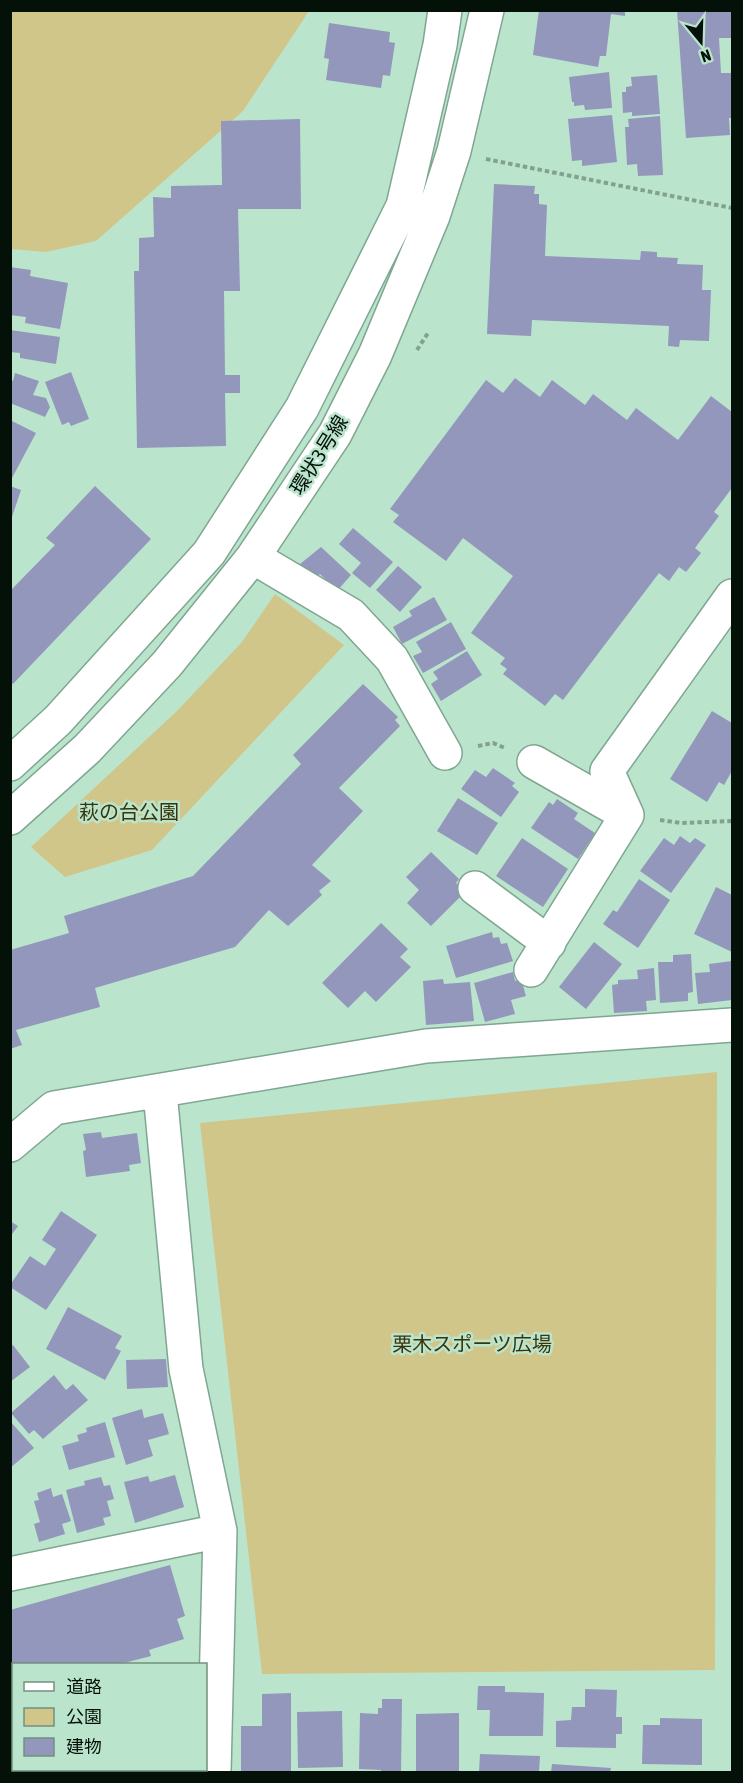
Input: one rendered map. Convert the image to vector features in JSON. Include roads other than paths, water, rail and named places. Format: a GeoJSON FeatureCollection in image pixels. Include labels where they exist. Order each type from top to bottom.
{"type":"FeatureCollection","features":[{"type":"Feature","properties":{"kind":"street","name":"環状3号線"},"geometry":{"type":"LineString","coordinates":[[10,764],[58,720],[210,554],[302,408],[402,206],[440,45],[445,10]]}},
{"type":"Feature","properties":{"kind":"street","name":"環状3号線"},"geometry":{"type":"LineString","coordinates":[[10,818],[87,749],[167,664],[253,557],[335,434],[375,356],[433,216],[454,151],[487,10]]}},
{"type":"Feature","properties":{"kind":"street"},"geometry":{"type":"LineString","coordinates":[[253,557],[351,615],[392,659],[445,753]]}},
{"type":"Feature","properties":{"kind":"street"},"geometry":{"type":"LineString","coordinates":[[627,815],[607,771],[732,596]]}},
{"type":"Feature","properties":{"kind":"street"},"geometry":{"type":"LineString","coordinates":[[534,762],[627,815]]}},
{"type":"Feature","properties":{"kind":"street"},"geometry":{"type":"LineString","coordinates":[[475,888],[540,957],[627,815]]}},
{"type":"Feature","properties":{"kind":"street"},"geometry":{"type":"LineString","coordinates":[[10,1145],[54,1108],[426,1046],[732,1025]]}},
{"type":"Feature","properties":{"kind":"street"},"geometry":{"type":"LineString","coordinates":[[160,1092],[186,1369],[220,1531],[214,1773]]}},
{"type":"Feature","properties":{"kind":"street"},"geometry":{"type":"LineString","coordinates":[[10,1575],[220,1531]]}},
{"type":"Feature","properties":{"kind":"park label","name":"萩の台公園"},"geometry":{"type":"Point","coordinates":[129,812]}},
{"type":"Feature","properties":{"kind":"park label","name":"栗木スポーツ広場"},"geometry":{"type":"Point","coordinates":[472,1344]}}]}
